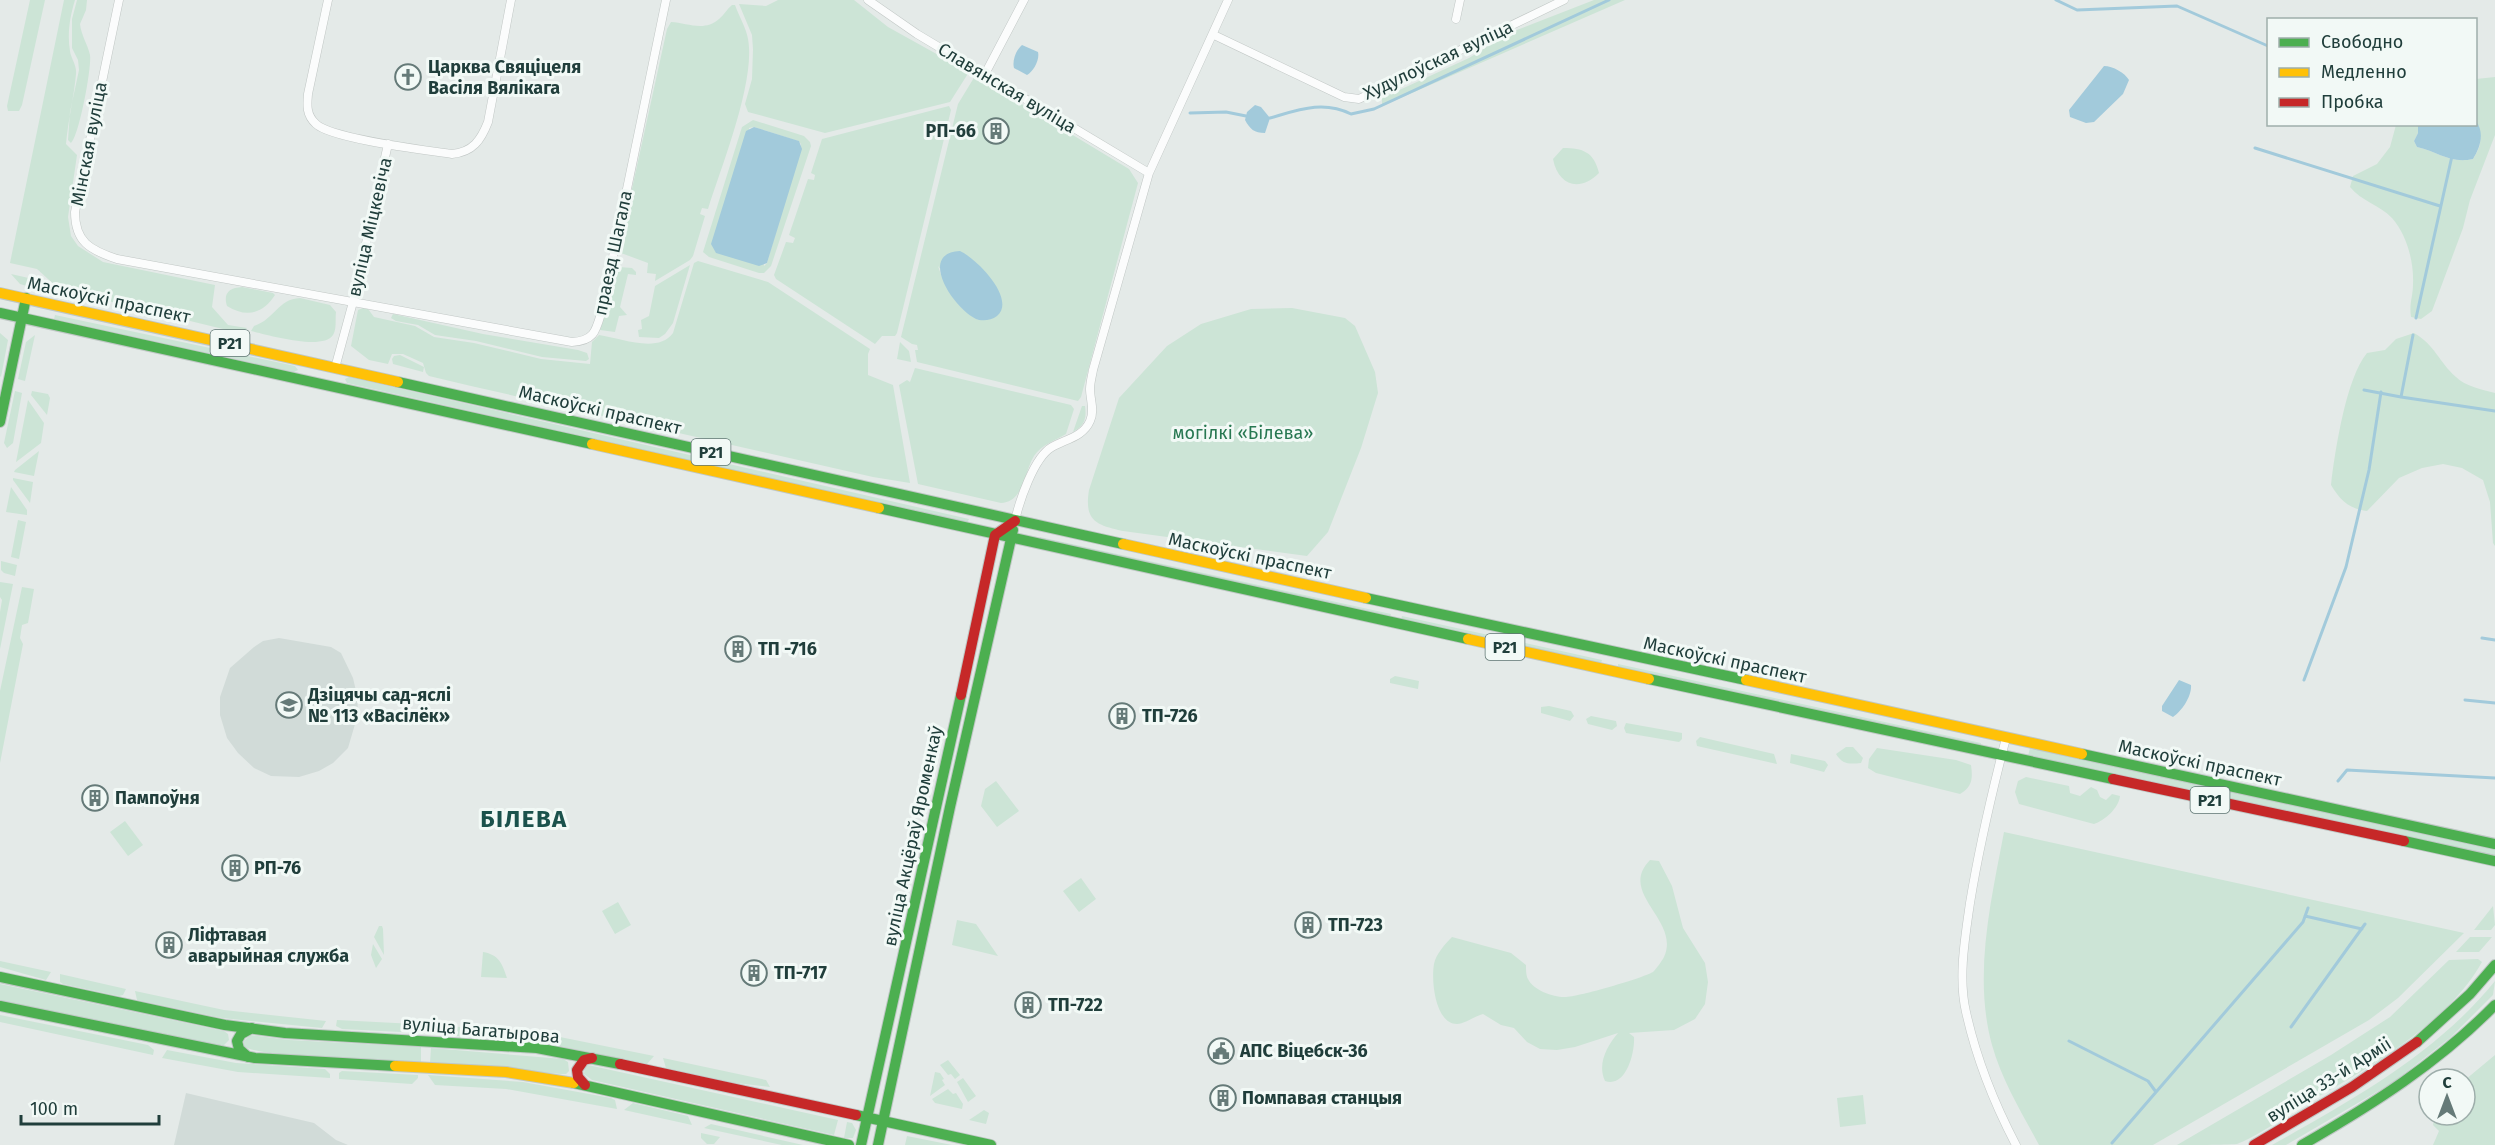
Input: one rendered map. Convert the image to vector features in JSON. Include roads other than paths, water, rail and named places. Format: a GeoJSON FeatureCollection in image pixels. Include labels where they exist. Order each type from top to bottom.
{"type":"FeatureCollection","features":[{"type":"Feature","properties":{"kind":"main road","name":"Маскоўскі праспект"},"geometry":{"type":"LineString","coordinates":[[0,293],[1015,521],[2495,844]]}},
{"type":"Feature","properties":{"kind":"main road"},"geometry":{"type":"LineString","coordinates":[[0,422],[26,298]]}},
{"type":"Feature","properties":{"kind":"main road","name":"Маскоўскі праспект"},"geometry":{"type":"LineString","coordinates":[[0,313],[1390,622],[2495,861]]}},
{"type":"Feature","properties":{"kind":"main road"},"geometry":{"type":"LineString","coordinates":[[332,386],[335,368]]}},
{"type":"Feature","properties":{"kind":"main road"},"geometry":{"type":"LineString","coordinates":[[995,535],[1015,521]]}},
{"type":"Feature","properties":{"kind":"main road","name":"вуліца Акцёраў Яроменкаў"},"geometry":{"type":"LineString","coordinates":[[878,1145],[950,807],[1015,521]]}},
{"type":"Feature","properties":{"kind":"main road","name":"вуліца Акцёраў Яроменкаў"},"geometry":{"type":"LineString","coordinates":[[861,1145],[938,804],[995,535]]}},
{"type":"Feature","properties":{"kind":"main road"},"geometry":{"type":"LineString","coordinates":[[1390,622],[1395,620],[1398,614],[1393,604]]}},
{"type":"Feature","properties":{"kind":"main road","name":"вуліца 33-й Арміі"},"geometry":{"type":"LineString","coordinates":[[2254,1145],[2364,1082],[2410,1048],[2446,1016],[2495,964]]}},
{"type":"Feature","properties":{"kind":"main road","name":"вуліца Багатырова"},"geometry":{"type":"LineString","coordinates":[[0,977],[225,1025],[285,1033],[537,1048],[990,1145]]}},
{"type":"Feature","properties":{"kind":"main road"},"geometry":{"type":"LineString","coordinates":[[2302,1145],[2385,1097],[2439,1059],[2479,1024],[2495,1005]]}},
{"type":"Feature","properties":{"kind":"main road"},"geometry":{"type":"LineString","coordinates":[[0,1006],[248,1057],[506,1072],[561,1080],[849,1145]]}},
{"type":"Feature","properties":{"kind":"main road"},"geometry":{"type":"LineString","coordinates":[[220,1052],[230,1047],[233,1041],[232,1033],[225,1025]]}},
{"type":"Feature","properties":{"kind":"main road"},"geometry":{"type":"LineString","coordinates":[[248,1057],[241,1053],[237,1041],[241,1034],[252,1028]]}},
{"type":"Feature","properties":{"kind":"main road"},"geometry":{"type":"LineString","coordinates":[[561,1080],[571,1076],[574,1070],[574,1061],[565,1053]]}},
{"type":"Feature","properties":{"kind":"main road"},"geometry":{"type":"LineString","coordinates":[[586,1085],[580,1081],[577,1070],[584,1060],[592,1059]]}},
{"type":"Feature","properties":{"kind":"street","name":"Мінская вуліца"},"geometry":{"type":"LineString","coordinates":[[119,0],[78,197],[75,222],[79,236],[94,251],[111,257],[353,302]]}},
{"type":"Feature","properties":{"kind":"street","name":"вуліца Міцкевіча"},"geometry":{"type":"LineString","coordinates":[[328,0],[307,109],[317,125],[331,132],[388,144],[353,302],[335,368]]}},
{"type":"Feature","properties":{"kind":"street"},"geometry":{"type":"LineString","coordinates":[[388,144],[452,154],[462,153],[474,147],[483,135],[488,122],[511,0]]}},
{"type":"Feature","properties":{"kind":"street","name":"праезд Шагала"},"geometry":{"type":"LineString","coordinates":[[353,302],[572,342],[585,341],[592,335],[602,310],[666,0]]}},
{"type":"Feature","properties":{"kind":"street","name":"Славянская вуліца"},"geometry":{"type":"LineString","coordinates":[[868,0],[917,34],[1149,173]]}},
{"type":"Feature","properties":{"kind":"street"},"geometry":{"type":"LineString","coordinates":[[984,74],[1024,0]]}},
{"type":"Feature","properties":{"kind":"street"},"geometry":{"type":"LineString","coordinates":[[1015,521],[1029,481],[1042,455],[1052,447],[1070,440],[1090,422],[1093,413],[1090,391],[1093,370],[1149,173],[1228,0]]}},
{"type":"Feature","properties":{"kind":"street"},"geometry":{"type":"LineString","coordinates":[[1456,19],[1460,0]]}},
{"type":"Feature","properties":{"kind":"street","name":"Худулоўская вуліца"},"geometry":{"type":"LineString","coordinates":[[1214,34],[1344,97],[1359,99],[1564,0]]}},
{"type":"Feature","properties":{"kind":"street"},"geometry":{"type":"LineString","coordinates":[[958,708],[972,712]]}},
{"type":"Feature","properties":{"kind":"street"},"geometry":{"type":"LineString","coordinates":[[2006,738],[1978,856],[1966,930],[1963,970],[1966,1011],[1985,1071],[2016,1145]]}},
{"type":"Feature","properties":{"kind":"street"},"geometry":{"type":"LineString","coordinates":[[938,804],[950,807]]}},
{"type":"Feature","properties":{"kind":"street"},"geometry":{"type":"LineString","coordinates":[[928,847],[941,850]]}},
{"type":"Feature","properties":{"kind":"street"},"geometry":{"type":"LineString","coordinates":[[914,912],[927,915]]}},
{"type":"Feature","properties":{"kind":"water"},"geometry":{"type":"Polygon","coordinates":[[[1022,45],[1038,52],[1036,65],[1027,75],[1014,68],[1016,53],[1022,45]]]}},
{"type":"Feature","properties":{"kind":"water"},"geometry":{"type":"Polygon","coordinates":[[[2104,66],[2118,70],[2129,80],[2123,94],[2094,122],[2086,123],[2070,117],[2069,110],[2104,66]]]}},
{"type":"Feature","properties":{"kind":"water"},"geometry":{"type":"Polygon","coordinates":[[[1255,105],[1261,107],[1270,118],[1265,133],[1253,130],[1245,120],[1247,112],[1255,105]]]}},
{"type":"Feature","properties":{"kind":"water"},"geometry":{"type":"Polygon","coordinates":[[[2477,123],[2480,140],[2473,159],[2458,160],[2417,147],[2414,141],[2418,133],[2418,126],[2477,126],[2477,123]]]}},
{"type":"Feature","properties":{"kind":"water"},"geometry":{"type":"Polygon","coordinates":[[[754,127],[799,141],[802,149],[767,263],[759,266],[716,253],[711,244],[746,131],[754,127]]]}},
{"type":"Feature","properties":{"kind":"water"},"geometry":{"type":"Polygon","coordinates":[[[960,251],[984,270],[998,290],[1002,300],[1002,309],[997,316],[979,320],[970,315],[960,307],[944,284],[940,272],[941,262],[947,254],[960,251]]]}},
{"type":"Feature","properties":{"kind":"water"},"geometry":{"type":"Polygon","coordinates":[[[2179,680],[2191,685],[2191,689],[2186,703],[2173,717],[2162,711],[2162,706],[2179,680]]]}},
{"type":"Feature","properties":{"kind":"waterway"},"geometry":{"type":"LineString","coordinates":[[1270,118],[1320,107],[1351,114],[1374,109],[1609,0]]}},
{"type":"Feature","properties":{"kind":"waterway"},"geometry":{"type":"LineString","coordinates":[[2056,0],[2077,10],[2177,6],[2267,46]]}},
{"type":"Feature","properties":{"kind":"waterway"},"geometry":{"type":"LineString","coordinates":[[1190,113],[1226,112],[1246,116]]}},
{"type":"Feature","properties":{"kind":"waterway"},"geometry":{"type":"LineString","coordinates":[[2255,148],[2440,206]]}},
{"type":"Feature","properties":{"kind":"waterway"},"geometry":{"type":"LineString","coordinates":[[2416,318],[2452,156]]}},
{"type":"Feature","properties":{"kind":"waterway"},"geometry":{"type":"LineString","coordinates":[[2413,335],[2401,397],[2495,411]]}},
{"type":"Feature","properties":{"kind":"waterway"},"geometry":{"type":"LineString","coordinates":[[2364,390],[2401,397]]}},
{"type":"Feature","properties":{"kind":"waterway"},"geometry":{"type":"LineString","coordinates":[[2304,680],[2346,567],[2369,470],[2381,392]]}},
{"type":"Feature","properties":{"kind":"waterway"},"geometry":{"type":"LineString","coordinates":[[2482,638],[2495,640]]}},
{"type":"Feature","properties":{"kind":"waterway"},"geometry":{"type":"LineString","coordinates":[[2465,700],[2495,703]]}},
{"type":"Feature","properties":{"kind":"waterway"},"geometry":{"type":"LineString","coordinates":[[2338,781],[2347,770],[2495,778]]}},
{"type":"Feature","properties":{"kind":"waterway"},"geometry":{"type":"LineString","coordinates":[[2112,1143],[2303,922],[2308,908]]}},
{"type":"Feature","properties":{"kind":"waterway"},"geometry":{"type":"LineString","coordinates":[[2305,916],[2362,929]]}},
{"type":"Feature","properties":{"kind":"waterway"},"geometry":{"type":"LineString","coordinates":[[2291,1027],[2365,924]]}},
{"type":"Feature","properties":{"kind":"waterway"},"geometry":{"type":"LineString","coordinates":[[2069,1041],[2148,1081],[2156,1092]]}},
{"type":"Feature","properties":{"kind":"place","name":"Царква Свяціцеля Васіля Вялікага"},"geometry":{"type":"Point","coordinates":[408,77]}},
{"type":"Feature","properties":{"kind":"place","name":"РП-66"},"geometry":{"type":"Point","coordinates":[996,131]}},
{"type":"Feature","properties":{"kind":"place","name":"ТП -716"},"geometry":{"type":"Point","coordinates":[738,649]}},
{"type":"Feature","properties":{"kind":"place","name":"Дзіцячы сад-яслі № 113 «Васілёк»"},"geometry":{"type":"Point","coordinates":[289,705]}},
{"type":"Feature","properties":{"kind":"place","name":"ТП-726"},"geometry":{"type":"Point","coordinates":[1122,716]}},
{"type":"Feature","properties":{"kind":"place","name":"Пампоўня"},"geometry":{"type":"Point","coordinates":[95,798]}},
{"type":"Feature","properties":{"kind":"place","name":"РП-76"},"geometry":{"type":"Point","coordinates":[235,868]}},
{"type":"Feature","properties":{"kind":"place","name":"ТП-723"},"geometry":{"type":"Point","coordinates":[1308,925]}},
{"type":"Feature","properties":{"kind":"place","name":"Ліфтавая аварыйная служба"},"geometry":{"type":"Point","coordinates":[169,945]}},
{"type":"Feature","properties":{"kind":"place","name":"ТП-717"},"geometry":{"type":"Point","coordinates":[754,973]}},
{"type":"Feature","properties":{"kind":"place","name":"ТП-722"},"geometry":{"type":"Point","coordinates":[1028,1005]}},
{"type":"Feature","properties":{"kind":"place","name":"АПС Віцебск-36"},"geometry":{"type":"Point","coordinates":[1221,1051]}},
{"type":"Feature","properties":{"kind":"place","name":"Помпавая станцыя"},"geometry":{"type":"Point","coordinates":[1223,1098]}},
{"type":"Feature","properties":{"kind":"district","name":"БІЛЕВА"},"geometry":{"type":"Point","coordinates":[524,819]}},
{"type":"Feature","properties":{"kind":"park label","name":"могілкі «Білева»"},"geometry":{"type":"Point","coordinates":[1243,433]}}]}
